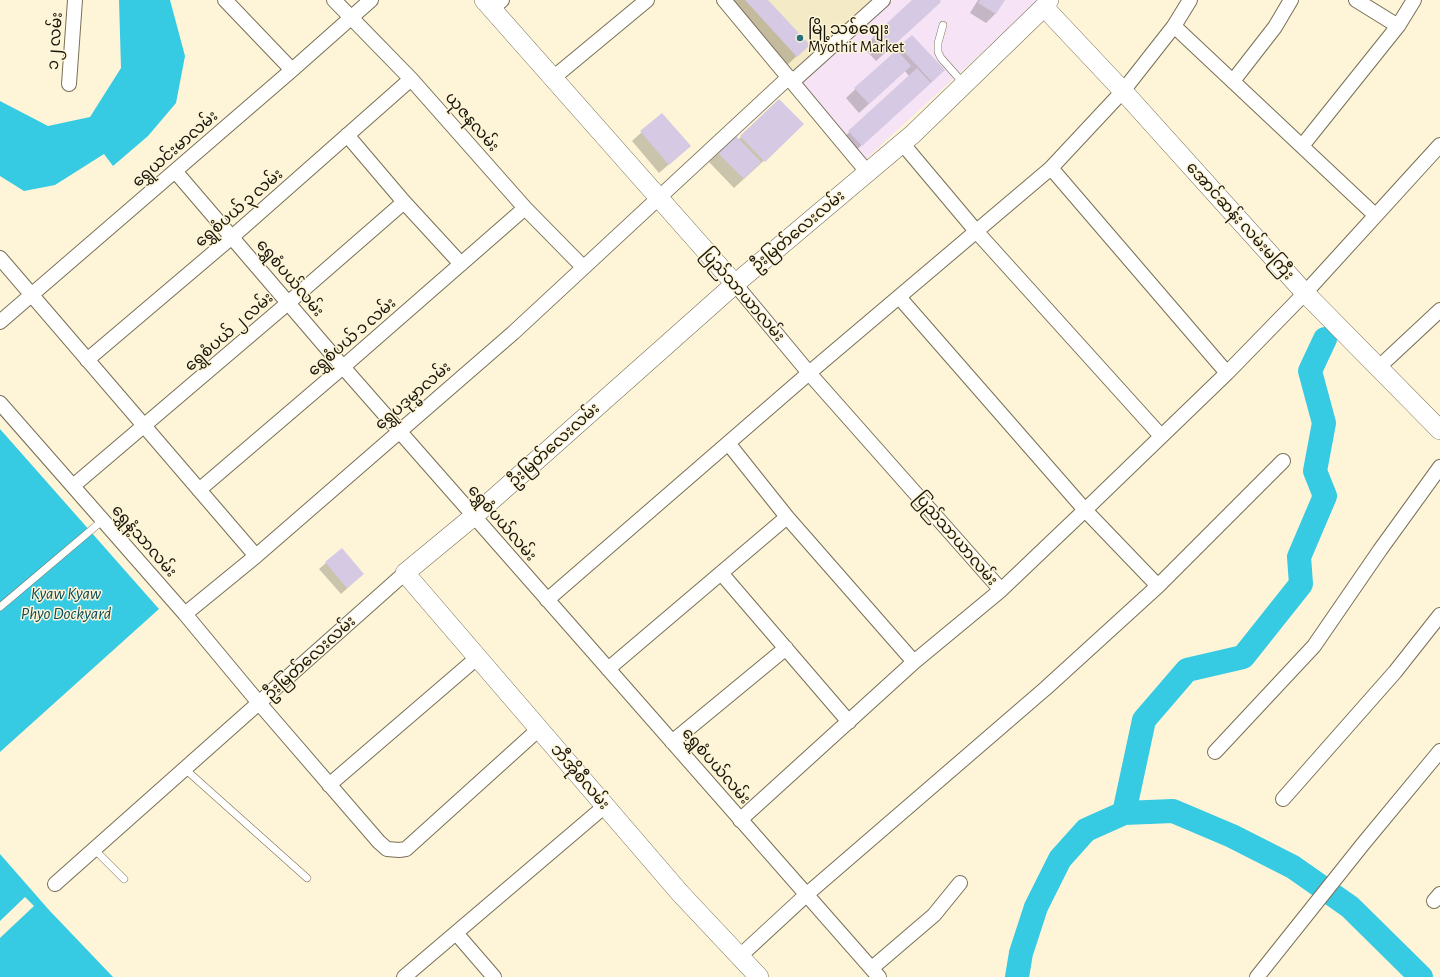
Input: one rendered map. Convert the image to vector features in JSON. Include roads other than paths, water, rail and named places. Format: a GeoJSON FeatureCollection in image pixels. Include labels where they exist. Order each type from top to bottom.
{"type":"FeatureCollection","features":[{"type":"Feature","properties":{"kind":"main road","name":"ပြည်သာယာလမ်း"},"geometry":{"type":"LineString","coordinates":[[493,3],[553,78],[735,284]]}},
{"type":"Feature","properties":{"kind":"main road","name":"ဦးမြတ်လေးလမ်း"},"geometry":{"type":"LineString","coordinates":[[405,573],[474,516],[735,284],[902,144],[964,85],[1046,3]]}},
{"type":"Feature","properties":{"kind":"main road","name":"အောင်ဆန်း လမ်းမကြီး"},"geometry":{"type":"LineString","coordinates":[[1046,3],[1305,293],[1440,430]]}},
{"type":"Feature","properties":{"kind":"main road","name":"ဘီအိုစီလမ်း"},"geometry":{"type":"LineString","coordinates":[[405,573],[680,893],[759,977]]}},
{"type":"Feature","properties":{"kind":"street","name":"၁၂ လမ်း"},"geometry":{"type":"LineString","coordinates":[[69,84],[75,0]]}},
{"type":"Feature","properties":{"kind":"street"},"geometry":{"type":"LineString","coordinates":[[225,0],[292,70]]}},
{"type":"Feature","properties":{"kind":"street","name":"ယုဇနလမ်း"},"geometry":{"type":"LineString","coordinates":[[334,0],[411,79],[525,208],[584,267]]}},
{"type":"Feature","properties":{"kind":"street","name":"ရွှေယင်းမာလမ်း"},"geometry":{"type":"LineString","coordinates":[[0,322],[371,0]]}},
{"type":"Feature","properties":{"kind":"street"},"geometry":{"type":"LineString","coordinates":[[553,78],[646,0]]}},
{"type":"Feature","properties":{"kind":"street"},"geometry":{"type":"LineString","coordinates":[[724,0],[868,173]]}},
{"type":"Feature","properties":{"kind":"street","name":"ရွှေပဒုမ္မာလမ်း"},"geometry":{"type":"LineString","coordinates":[[185,614],[256,556],[513,333],[659,198],[790,80],[884,0]]}},
{"type":"Feature","properties":{"kind":"street"},"geometry":{"type":"LineString","coordinates":[[547,600],[809,373],[1051,168],[1124,92],[1174,26],[1190,0]]}},
{"type":"Feature","properties":{"kind":"street"},"geometry":{"type":"LineString","coordinates":[[1233,81],[1275,28],[1291,0]]}},
{"type":"Feature","properties":{"kind":"street"},"geometry":{"type":"LineString","coordinates":[[1356,0],[1398,26]]}},
{"type":"Feature","properties":{"kind":"street"},"geometry":{"type":"LineString","coordinates":[[1302,146],[1398,26],[1414,0]]}},
{"type":"Feature","properties":{"kind":"street"},"geometry":{"type":"LineString","coordinates":[[1174,26],[1376,215]]}},
{"type":"Feature","properties":{"kind":"street","name":"ရွှေစံပယ် ၃ လမ်း"},"geometry":{"type":"LineString","coordinates":[[87,360],[232,236],[411,79]]}},
{"type":"Feature","properties":{"kind":"street"},"geometry":{"type":"LineString","coordinates":[[347,135],[404,202],[461,264]]}},
{"type":"Feature","properties":{"kind":"street"},"geometry":{"type":"LineString","coordinates":[[902,144],[976,231],[1161,436]]}},
{"type":"Feature","properties":{"kind":"street"},"geometry":{"type":"LineString","coordinates":[[740,820],[914,662],[1000,590],[1085,510],[1227,372],[1305,293],[1440,144]]}},
{"type":"Feature","properties":{"kind":"street"},"geometry":{"type":"LineString","coordinates":[[1051,168],[1227,372]]}},
{"type":"Feature","properties":{"kind":"street","name":"ရွှေစံပယ်လမ်း"},"geometry":{"type":"LineString","coordinates":[[175,171],[343,367],[400,430],[547,600],[875,973]]}},
{"type":"Feature","properties":{"kind":"street","name":"ရွှေစံပယ် ၂ လမ်း"},"geometry":{"type":"LineString","coordinates":[[73,486],[145,426],[404,202]]}},
{"type":"Feature","properties":{"kind":"street","name":"ရွှေစံပယ် ၁ လမ်း"},"geometry":{"type":"LineString","coordinates":[[199,490],[525,208]]}},
{"type":"Feature","properties":{"kind":"street"},"geometry":{"type":"LineString","coordinates":[[0,258],[256,556]]}},
{"type":"Feature","properties":{"kind":"street","name":"ပြည်သာယာလမ်း"},"geometry":{"type":"LineString","coordinates":[[735,284],[809,373],[1000,590]]}},
{"type":"Feature","properties":{"kind":"street"},"geometry":{"type":"LineString","coordinates":[[899,296],[1085,510],[1158,586]]}},
{"type":"Feature","properties":{"kind":"street"},"geometry":{"type":"LineString","coordinates":[[1378,367],[1440,310]]}},
{"type":"Feature","properties":{"kind":"street","name":"ရွှေနံ့သာလမ်း"},"geometry":{"type":"LineString","coordinates":[[0,403],[185,614],[329,785],[387,849],[406,849],[539,729]]}},
{"type":"Feature","properties":{"kind":"street"},"geometry":{"type":"LineString","coordinates":[[728,443],[787,517],[914,662]]}},
{"type":"Feature","properties":{"kind":"street"},"geometry":{"type":"LineString","coordinates":[[740,956],[806,895],[1040,693],[1158,586],[1283,460]]}},
{"type":"Feature","properties":{"kind":"street"},"geometry":{"type":"LineString","coordinates":[[1215,752],[1314,646],[1380,550],[1440,467]]}},
{"type":"Feature","properties":{"kind":"street"},"geometry":{"type":"LineString","coordinates":[[608,669],[787,517]]}},
{"type":"Feature","properties":{"kind":"street","name":"ဦးမြတ်လေးလမ်း"},"geometry":{"type":"LineString","coordinates":[[55,884],[405,573]]}},
{"type":"Feature","properties":{"kind":"street"},"geometry":{"type":"LineString","coordinates":[[721,573],[849,722]]}},
{"type":"Feature","properties":{"kind":"street"},"geometry":{"type":"LineString","coordinates":[[1283,799],[1395,672],[1440,615]]}},
{"type":"Feature","properties":{"kind":"street"},"geometry":{"type":"LineString","coordinates":[[672,742],[786,648]]}},
{"type":"Feature","properties":{"kind":"street"},"geometry":{"type":"LineString","coordinates":[[329,785],[478,657]]}},
{"type":"Feature","properties":{"kind":"street"},"geometry":{"type":"LineString","coordinates":[[1257,977],[1363,844],[1440,751]]}},
{"type":"Feature","properties":{"kind":"street"},"geometry":{"type":"LineString","coordinates":[[404,977],[605,806]]}},
{"type":"Feature","properties":{"kind":"street"},"geometry":{"type":"LineString","coordinates":[[875,973],[934,915],[960,883]]}},
{"type":"Feature","properties":{"kind":"street"},"geometry":{"type":"LineString","coordinates":[[456,933],[494,977]]}},
{"type":"Feature","properties":{"kind":"lane"},"geometry":{"type":"LineString","coordinates":[[943,25],[938,43],[938,52],[941,58],[964,85]]}},
{"type":"Feature","properties":{"kind":"lane"},"geometry":{"type":"LineString","coordinates":[[0,607],[103,520]]}},
{"type":"Feature","properties":{"kind":"lane"},"geometry":{"type":"LineString","coordinates":[[185,769],[307,878]]}},
{"type":"Feature","properties":{"kind":"lane"},"geometry":{"type":"LineString","coordinates":[[95,850],[124,879]]}},
{"type":"Feature","properties":{"kind":"water"},"geometry":{"type":"Polygon","coordinates":[[[119,0],[170,0],[185,56],[176,103],[148,136],[113,166],[104,154],[55,185],[24,191],[0,176],[0,101],[48,126],[90,117],[121,68],[119,0]]]}},
{"type":"Feature","properties":{"kind":"water","name":"Kyaw Kyaw Phyo Dockyard"},"geometry":{"type":"Polygon","coordinates":[[[0,429],[159,609],[0,752],[0,429]]]}},
{"type":"Feature","properties":{"kind":"water"},"geometry":{"type":"Polygon","coordinates":[[[0,854],[49,910],[113,977],[0,977],[0,854]]]}},
{"type":"Feature","properties":{"kind":"waterway"},"geometry":{"type":"LineString","coordinates":[[1124,813],[1144,720],[1187,670],[1243,657],[1301,584],[1299,557],[1325,496],[1315,471],[1324,423],[1310,371],[1325,339]]}},
{"type":"Feature","properties":{"kind":"waterway"},"geometry":{"type":"LineString","coordinates":[[1017,977],[1021,953],[1036,907],[1060,859],[1086,830],[1124,813],[1173,811],[1232,836],[1293,867],[1350,907],[1421,977]]}},
{"type":"Feature","properties":{"kind":"place","name":"မြို့သစ်စျေး Myothit Market"},"geometry":{"type":"Point","coordinates":[800,38]}}]}
